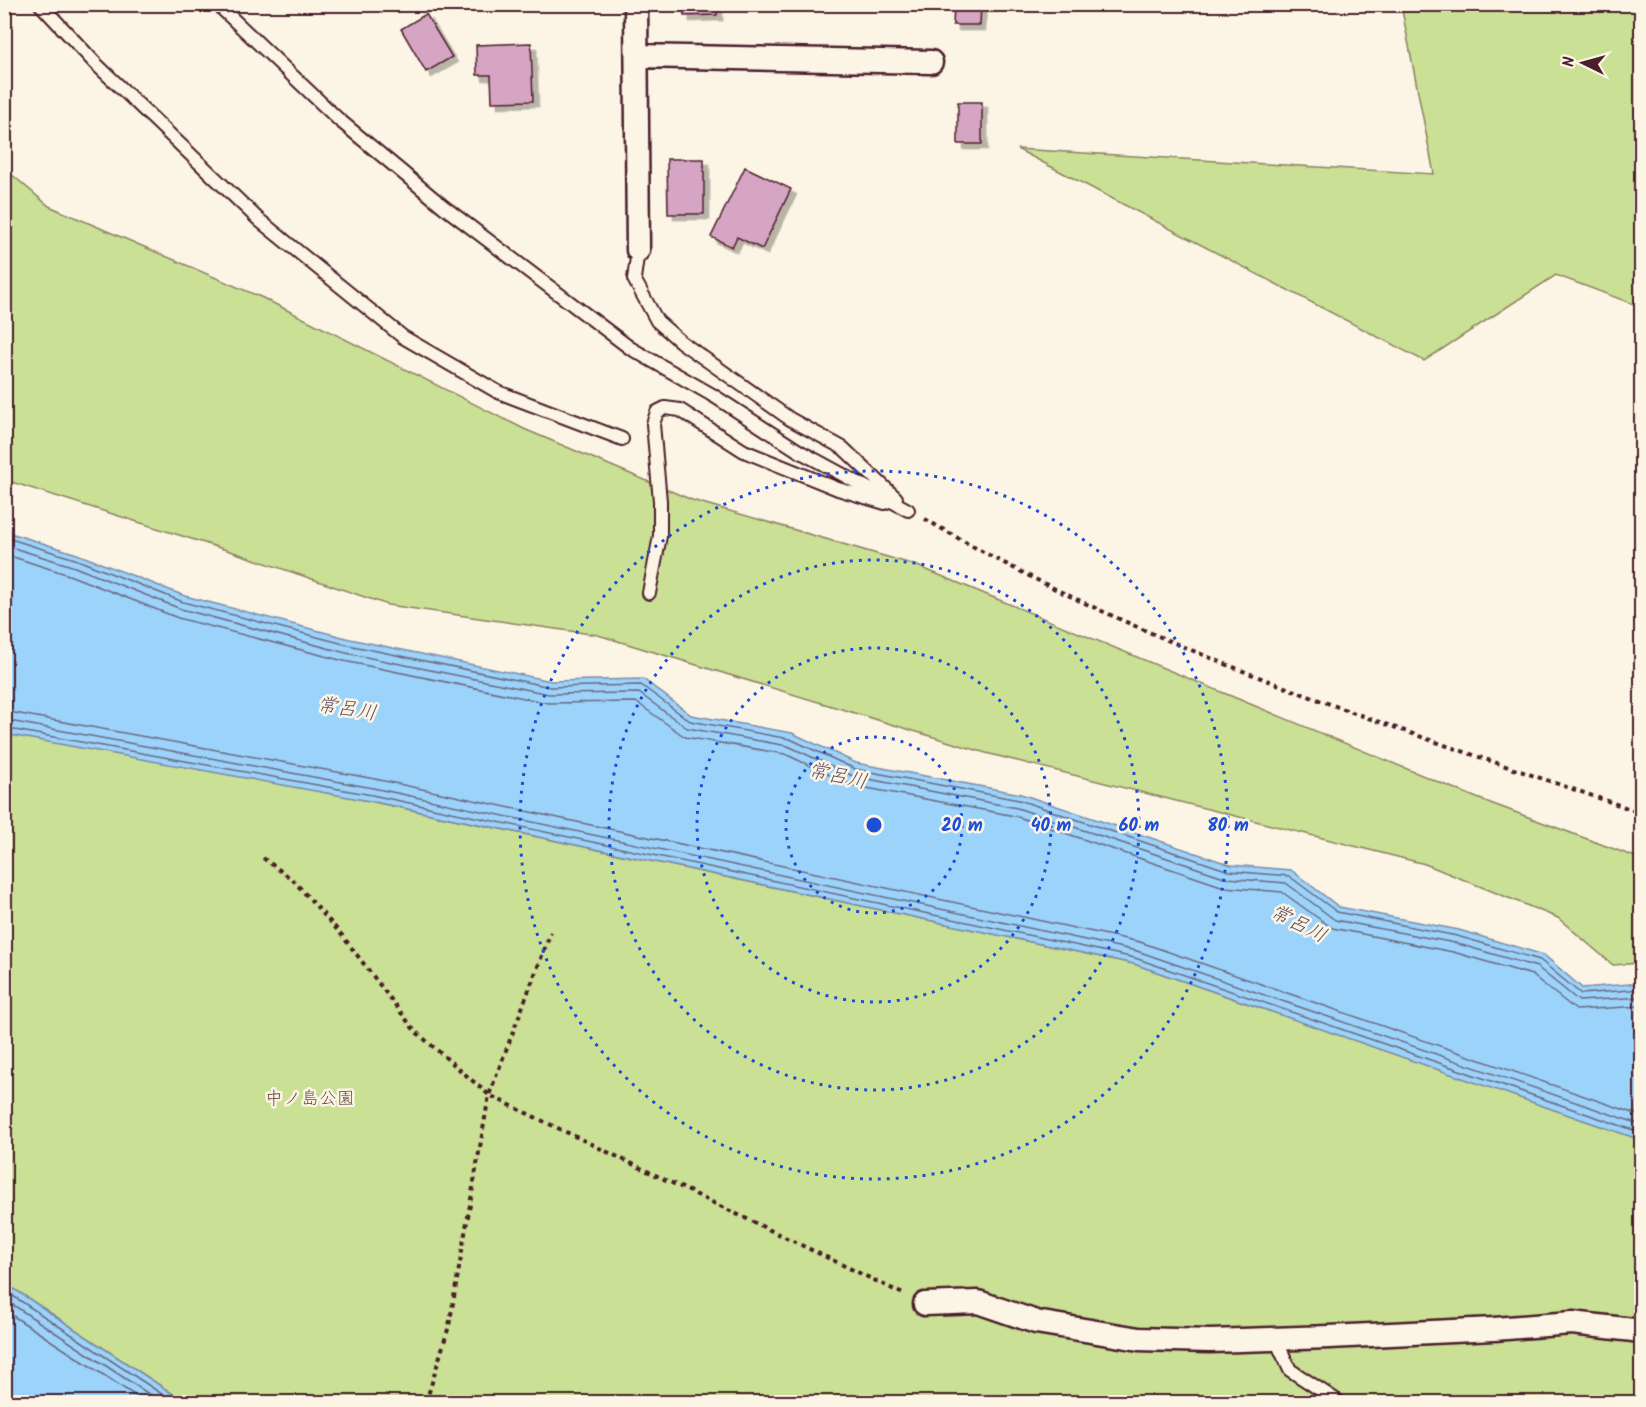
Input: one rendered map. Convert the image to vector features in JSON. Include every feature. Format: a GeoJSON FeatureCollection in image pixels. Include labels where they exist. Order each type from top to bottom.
{"type":"FeatureCollection","features":[{"type":"Feature","properties":{"kind":"street"},"geometry":{"type":"LineString","coordinates":[[636,4],[638,250]]}},
{"type":"Feature","properties":{"kind":"street"},"geometry":{"type":"LineString","coordinates":[[637,56],[931,62]]}},
{"type":"Feature","properties":{"kind":"street"},"geometry":{"type":"LineString","coordinates":[[925,1304],[978,1302],[1036,1322],[1139,1339],[1275,1338],[1494,1329],[1572,1323],[1641,1331]]}},
{"type":"Feature","properties":{"kind":"lane"},"geometry":{"type":"LineString","coordinates":[[40,4],[95,63],[259,220],[403,337],[498,392],[622,439]]}},
{"type":"Feature","properties":{"kind":"lane"},"geometry":{"type":"LineString","coordinates":[[217,4],[338,119],[426,193],[630,348],[714,396],[799,450],[908,510]]}},
{"type":"Feature","properties":{"kind":"lane"},"geometry":{"type":"LineString","coordinates":[[638,250],[634,279],[657,321],[681,342],[790,419],[843,448],[908,510]]}},
{"type":"Feature","properties":{"kind":"lane"},"geometry":{"type":"LineString","coordinates":[[649,593],[660,536],[660,491],[653,424],[657,412],[665,408],[680,410],[744,451],[786,469],[838,489],[908,510]]}},
{"type":"Feature","properties":{"kind":"lane"},"geometry":{"type":"LineString","coordinates":[[1275,1338],[1290,1370],[1339,1402]]}},
{"type":"Feature","properties":{"kind":"path"},"geometry":{"type":"LineString","coordinates":[[908,510],[982,553],[1104,611],[1289,691],[1641,813]]}},
{"type":"Feature","properties":{"kind":"path"},"geometry":{"type":"LineString","coordinates":[[263,858],[293,880],[341,934],[415,1031],[489,1095],[925,1304]]}},
{"type":"Feature","properties":{"kind":"path"},"geometry":{"type":"LineString","coordinates":[[426,1402],[449,1326],[489,1095],[551,932]]}},
{"type":"Feature","properties":{"kind":"green space"},"geometry":{"type":"Polygon","coordinates":[[[1401,5],[1641,5],[1641,307],[1556,275],[1424,361],[1017,149],[1434,174],[1401,5]]]}},
{"type":"Feature","properties":{"kind":"green space"},"geometry":{"type":"Polygon","coordinates":[[[4,168],[49,206],[263,298],[524,429],[692,500],[915,565],[1477,798],[1641,859],[1641,963],[1613,965],[1558,918],[1425,864],[986,753],[598,635],[388,605],[239,554],[5,480],[4,168]]]}},
{"type":"Feature","properties":{"kind":"green space","name":"中ノ島公園"},"geometry":{"type":"Polygon","coordinates":[[[4,733],[355,798],[1134,964],[1641,1140],[1641,1402],[185,1402],[5,1283],[4,733]]]}},
{"type":"Feature","properties":{"kind":"water","name":"常呂川"},"geometry":{"type":"Polygon","coordinates":[[[4,531],[77,554],[185,596],[350,639],[551,681],[643,679],[691,715],[792,733],[856,763],[1021,794],[1231,865],[1291,870],[1339,907],[1459,930],[1544,955],[1582,988],[1641,983],[1641,1140],[1134,964],[370,801],[5,734],[4,531]]]}},
{"type":"Feature","properties":{"kind":"water"},"geometry":{"type":"Polygon","coordinates":[[[5,1283],[185,1402],[5,1402],[5,1283]]]}},
{"type":"Feature","properties":{"kind":"building"},"geometry":{"type":"Polygon","coordinates":[[[683,4],[717,4],[717,15],[684,16],[683,4]]]}},
{"type":"Feature","properties":{"kind":"building"},"geometry":{"type":"Polygon","coordinates":[[[954,4],[981,4],[980,25],[953,25],[954,4]]]}},
{"type":"Feature","properties":{"kind":"building"},"geometry":{"type":"Polygon","coordinates":[[[426,14],[452,57],[426,72],[401,29],[426,14]]]}},
{"type":"Feature","properties":{"kind":"building"},"geometry":{"type":"Polygon","coordinates":[[[531,43],[533,101],[492,102],[491,75],[477,75],[476,45],[531,43]]]}},
{"type":"Feature","properties":{"kind":"building"},"geometry":{"type":"Polygon","coordinates":[[[958,102],[982,102],[982,144],[958,144],[958,102]]]}},
{"type":"Feature","properties":{"kind":"building"},"geometry":{"type":"Polygon","coordinates":[[[667,159],[704,159],[704,214],[668,214],[667,159]]]}},
{"type":"Feature","properties":{"kind":"building"},"geometry":{"type":"Polygon","coordinates":[[[745,167],[791,189],[762,249],[737,237],[732,247],[711,237],[745,167]]]}}]}
